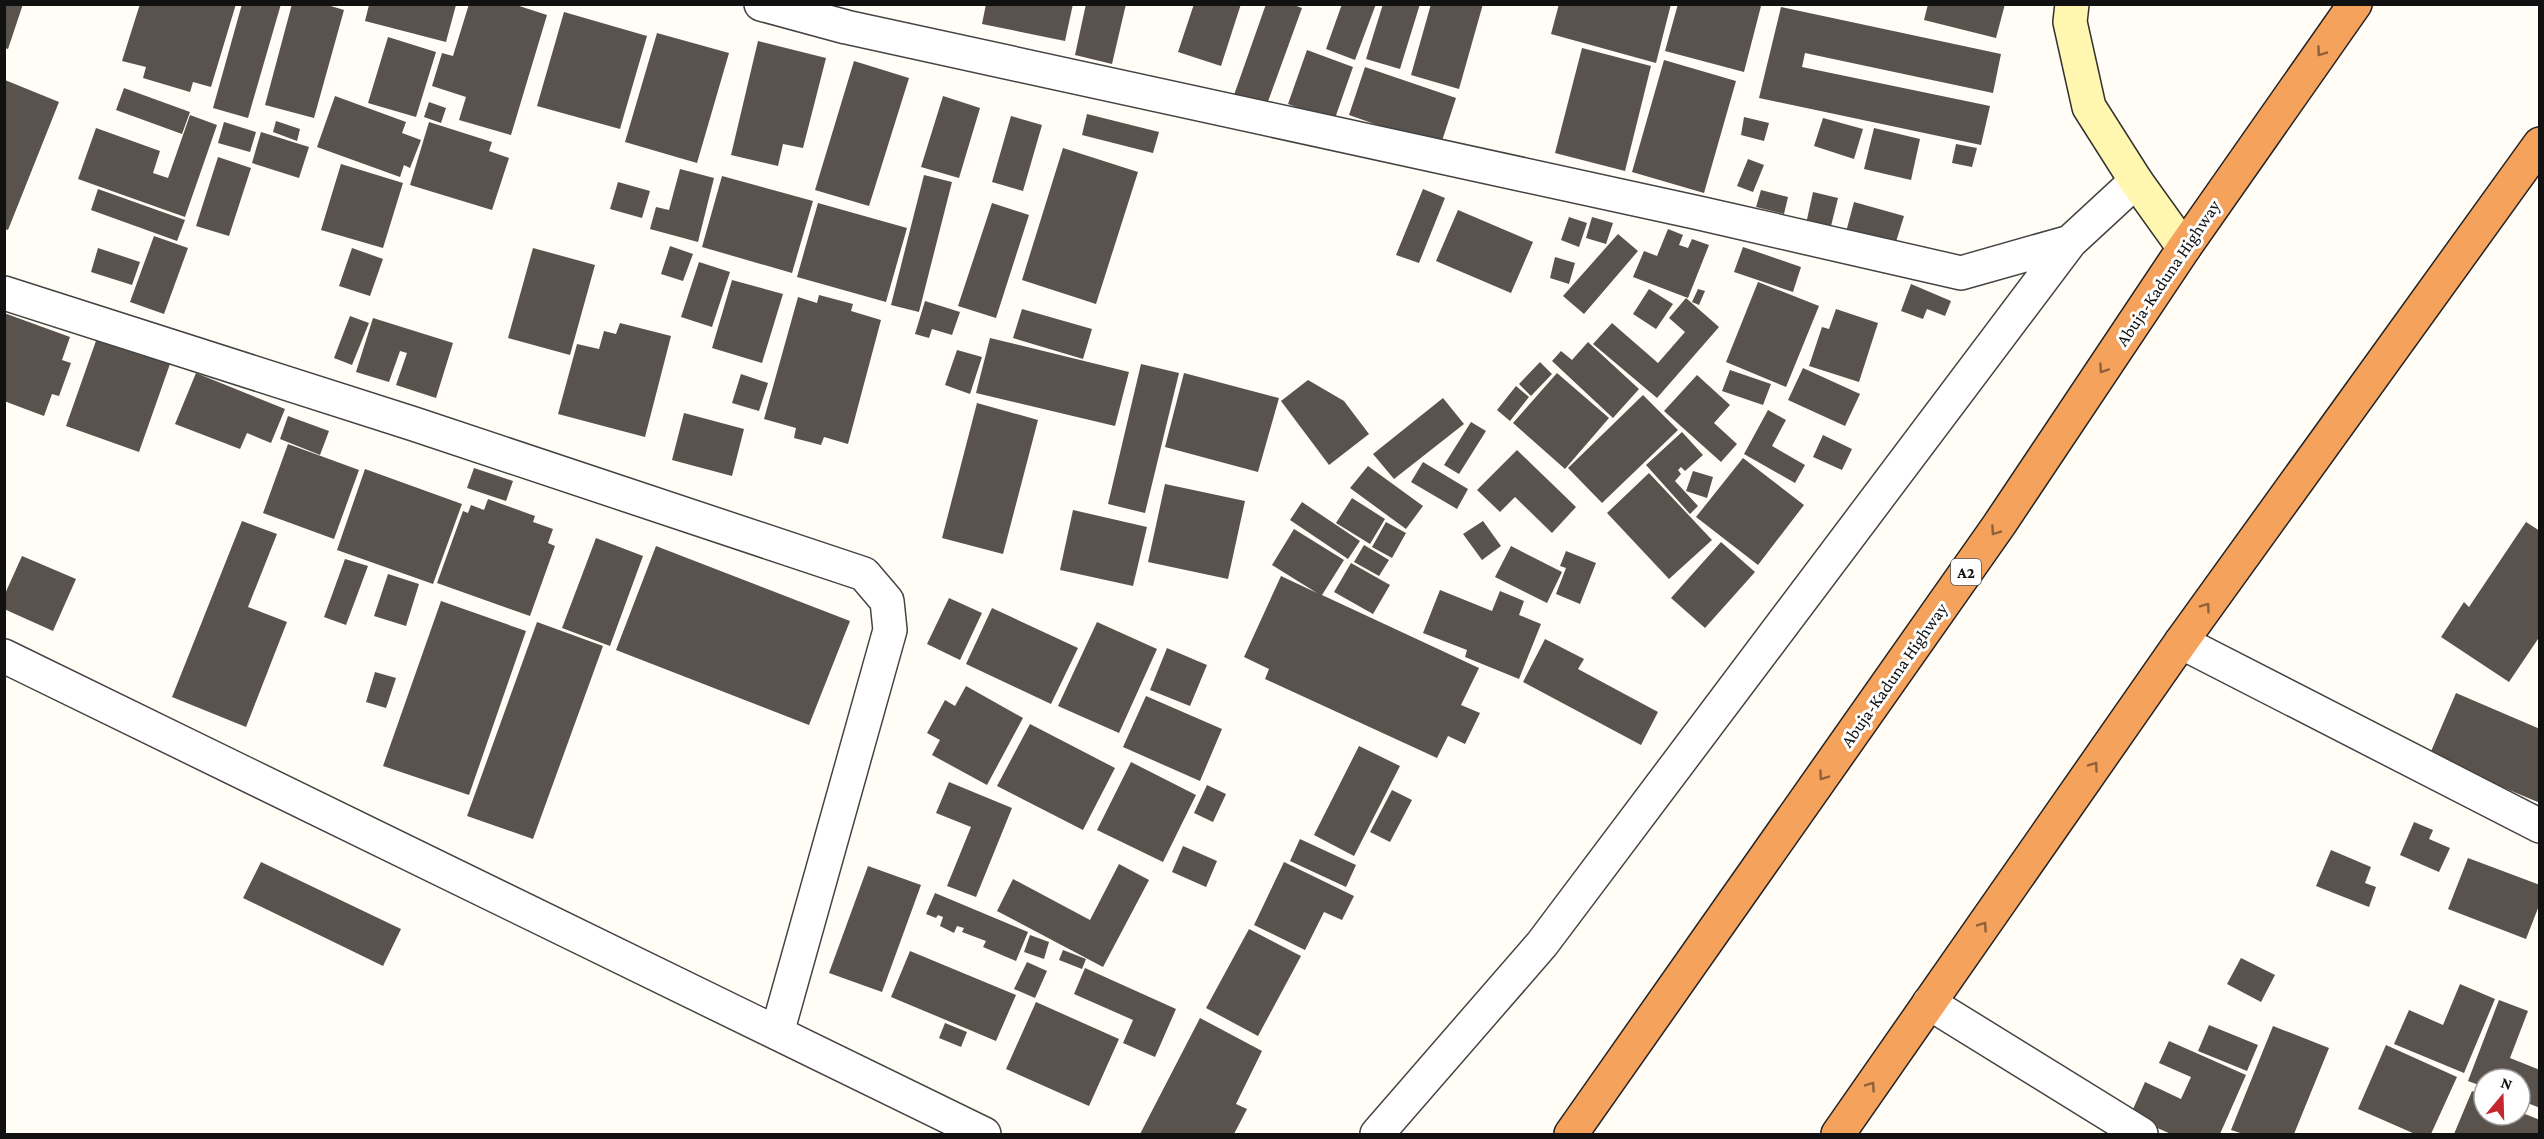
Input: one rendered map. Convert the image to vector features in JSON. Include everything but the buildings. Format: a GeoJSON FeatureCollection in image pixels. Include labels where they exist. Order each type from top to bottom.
{"type":"FeatureCollection","features":[{"type":"Feature","properties":{"kind":"highway","name":"Abuja-Kaduna Highway"},"geometry":{"type":"LineString","coordinates":[[1571,1134],[1999,525],[2184,248],[2355,4]]}},
{"type":"Feature","properties":{"kind":"highway"},"geometry":{"type":"LineString","coordinates":[[1838,1134],[2181,642],[2540,144]]}},
{"type":"Feature","properties":{"kind":"street"},"geometry":{"type":"LineString","coordinates":[[761,4],[846,27],[1699,213],[1961,273],[2070,242]]}},
{"type":"Feature","properties":{"kind":"street"},"geometry":{"type":"LineString","coordinates":[[2072,4],[2070,22],[2089,108],[2136,181],[2184,248]]}},
{"type":"Feature","properties":{"kind":"street"},"geometry":{"type":"LineString","coordinates":[[1377,1134],[1542,944],[2070,242],[2136,181]]}},
{"type":"Feature","properties":{"kind":"street"},"geometry":{"type":"LineString","coordinates":[[4,293],[414,424],[864,574],[887,601],[890,630],[777,1034]]}},
{"type":"Feature","properties":{"kind":"street"},"geometry":{"type":"LineString","coordinates":[[2181,642],[2540,826]]}},
{"type":"Feature","properties":{"kind":"street"},"geometry":{"type":"LineString","coordinates":[[4,656],[984,1134]]}},
{"type":"Feature","properties":{"kind":"street"},"geometry":{"type":"LineString","coordinates":[[1929,1003],[2141,1134]]}}]}
